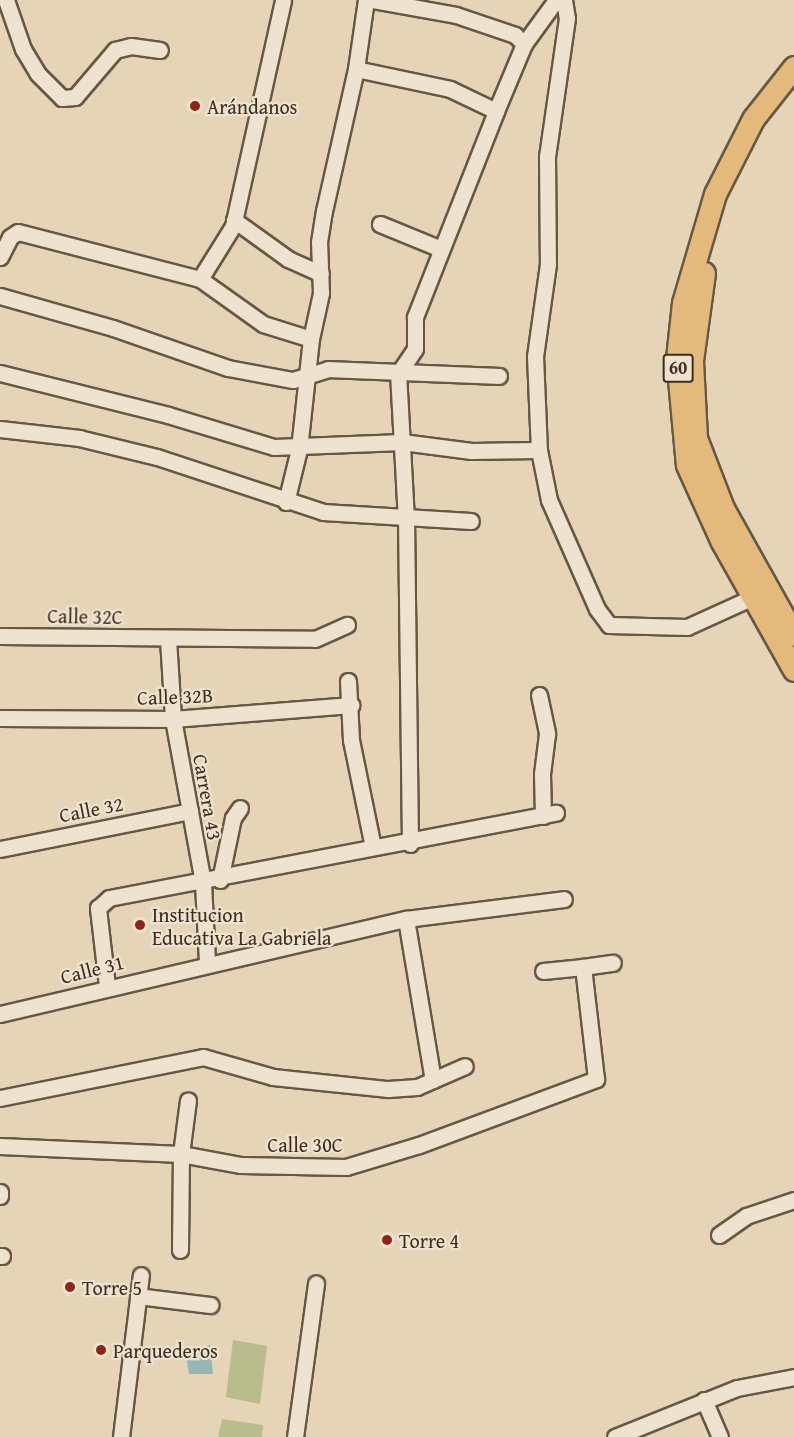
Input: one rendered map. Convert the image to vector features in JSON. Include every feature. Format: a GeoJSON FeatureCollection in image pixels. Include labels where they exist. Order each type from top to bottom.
{"type":"FeatureCollection","features":[{"type":"Feature","properties":{"kind":"highway","name":"60"},"geometry":{"type":"LineString","coordinates":[[794,67],[753,119],[724,171],[699,240],[683,303],[678,339],[682,443],[687,465],[753,597],[794,670]]}},
{"type":"Feature","properties":{"kind":"highway","name":"60"},"geometry":{"type":"LineString","coordinates":[[794,88],[748,152],[724,206],[701,287],[692,361],[696,438],[708,474],[794,634]]}},
{"type":"Feature","properties":{"kind":"street"},"geometry":{"type":"LineString","coordinates":[[6,0],[23,49],[38,74],[62,98],[75,97],[115,50],[131,46],[160,50]]}},
{"type":"Feature","properties":{"kind":"street"},"geometry":{"type":"LineString","coordinates":[[201,279],[234,220],[283,0]]}},
{"type":"Feature","properties":{"kind":"street"},"geometry":{"type":"LineString","coordinates":[[286,502],[299,449],[311,339],[321,293],[324,211],[356,69],[366,0]]}},
{"type":"Feature","properties":{"kind":"street"},"geometry":{"type":"LineString","coordinates":[[373,0],[456,15],[515,35],[524,44]]}},
{"type":"Feature","properties":{"kind":"street"},"geometry":{"type":"LineString","coordinates":[[410,844],[406,520],[398,374],[415,349],[415,317],[524,44],[556,0]]}},
{"type":"Feature","properties":{"kind":"street"},"geometry":{"type":"LineString","coordinates":[[564,0],[567,18],[547,156],[548,264],[535,356],[539,450],[549,500],[597,609],[609,625],[687,627],[753,597]]}},
{"type":"Feature","properties":{"kind":"street"},"geometry":{"type":"LineString","coordinates":[[356,69],[450,89],[496,111]]}},
{"type":"Feature","properties":{"kind":"street"},"geometry":{"type":"LineString","coordinates":[[234,220],[288,259],[321,274]]}},
{"type":"Feature","properties":{"kind":"street"},"geometry":{"type":"LineString","coordinates":[[380,224],[441,249]]}},
{"type":"Feature","properties":{"kind":"street"},"geometry":{"type":"LineString","coordinates":[[0,257],[10,237],[18,232],[201,279],[263,324],[311,339]]}},
{"type":"Feature","properties":{"kind":"street"},"geometry":{"type":"LineString","coordinates":[[0,296],[113,328],[228,368],[293,380],[308,373],[328,369],[398,374],[499,376]]}},
{"type":"Feature","properties":{"kind":"street"},"geometry":{"type":"LineString","coordinates":[[0,373],[168,415],[274,447],[299,449],[321,444],[402,442],[471,451],[539,450]]}},
{"type":"Feature","properties":{"kind":"street"},"geometry":{"type":"LineString","coordinates":[[0,429],[79,438],[157,457],[286,502],[324,512],[406,520],[471,521]]}},
{"type":"Feature","properties":{"kind":"street","name":"Calle 32C"},"geometry":{"type":"LineString","coordinates":[[0,636],[315,639],[347,625]]}},
{"type":"Feature","properties":{"kind":"street","name":"Carrera 43"},"geometry":{"type":"LineString","coordinates":[[168,639],[172,719],[203,883],[207,963]]}},
{"type":"Feature","properties":{"kind":"street"},"geometry":{"type":"LineString","coordinates":[[348,681],[351,740],[374,847]]}},
{"type":"Feature","properties":{"kind":"street"},"geometry":{"type":"LineString","coordinates":[[107,986],[100,902],[220,880],[374,847],[410,844],[549,814],[542,774],[547,734],[539,695]]}},
{"type":"Feature","properties":{"kind":"street","name":"Calle 32B"},"geometry":{"type":"LineString","coordinates":[[0,718],[172,719],[351,705]]}},
{"type":"Feature","properties":{"kind":"street"},"geometry":{"type":"LineString","coordinates":[[220,880],[233,818],[240,808]]}},
{"type":"Feature","properties":{"kind":"street","name":"Calle 32"},"geometry":{"type":"LineString","coordinates":[[0,849],[190,811]]}},
{"type":"Feature","properties":{"kind":"street","name":"Calle 31"},"geometry":{"type":"LineString","coordinates":[[0,1014],[107,986],[406,919],[564,899]]}},
{"type":"Feature","properties":{"kind":"street"},"geometry":{"type":"LineString","coordinates":[[406,919],[433,1080]]}},
{"type":"Feature","properties":{"kind":"street"},"geometry":{"type":"LineString","coordinates":[[543,971],[614,963]]}},
{"type":"Feature","properties":{"kind":"street","name":"Calle 30C"},"geometry":{"type":"LineString","coordinates":[[0,1146],[181,1154],[241,1165],[345,1167],[596,1079],[583,967]]}},
{"type":"Feature","properties":{"kind":"street"},"geometry":{"type":"LineString","coordinates":[[0,1098],[203,1057],[273,1077],[388,1089],[417,1087],[465,1066]]}},
{"type":"Feature","properties":{"kind":"street"},"geometry":{"type":"LineString","coordinates":[[180,1250],[181,1154],[188,1100]]}},
{"type":"Feature","properties":{"kind":"street"},"geometry":{"type":"LineString","coordinates":[[719,1235],[746,1216],[794,1200]]}},
{"type":"Feature","properties":{"kind":"street"},"geometry":{"type":"LineString","coordinates":[[121,1437],[141,1275]]}},
{"type":"Feature","properties":{"kind":"street"},"geometry":{"type":"LineString","coordinates":[[295,1437],[316,1283]]}},
{"type":"Feature","properties":{"kind":"street"},"geometry":{"type":"LineString","coordinates":[[138,1296],[210,1305]]}},
{"type":"Feature","properties":{"kind":"street"},"geometry":{"type":"LineString","coordinates":[[615,1437],[737,1388],[794,1377]]}},
{"type":"Feature","properties":{"kind":"street"},"geometry":{"type":"LineString","coordinates":[[704,1400],[720,1437]]}},
{"type":"Feature","properties":{"kind":"green space"},"geometry":{"type":"Polygon","coordinates":[[[233,1340],[267,1346],[260,1404],[226,1397],[233,1340]]]}},
{"type":"Feature","properties":{"kind":"green space"},"geometry":{"type":"Polygon","coordinates":[[[222,1419],[263,1425],[262,1437],[218,1437],[222,1419]]]}},
{"type":"Feature","properties":{"kind":"water"},"geometry":{"type":"Polygon","coordinates":[[[210,1345],[213,1374],[189,1374],[185,1350],[210,1345]]]}},
{"type":"Feature","properties":{"kind":"place","name":"Arándanos"},"geometry":{"type":"Point","coordinates":[195,106]}},
{"type":"Feature","properties":{"kind":"place","name":"Institucion Educativa La Gabriela"},"geometry":{"type":"Point","coordinates":[140,925]}},
{"type":"Feature","properties":{"kind":"place","name":"Torre 4"},"geometry":{"type":"Point","coordinates":[387,1240]}},
{"type":"Feature","properties":{"kind":"place","name":"Torre 5"},"geometry":{"type":"Point","coordinates":[70,1287]}},
{"type":"Feature","properties":{"kind":"place","name":"Parquederos"},"geometry":{"type":"Point","coordinates":[101,1350]}}]}
